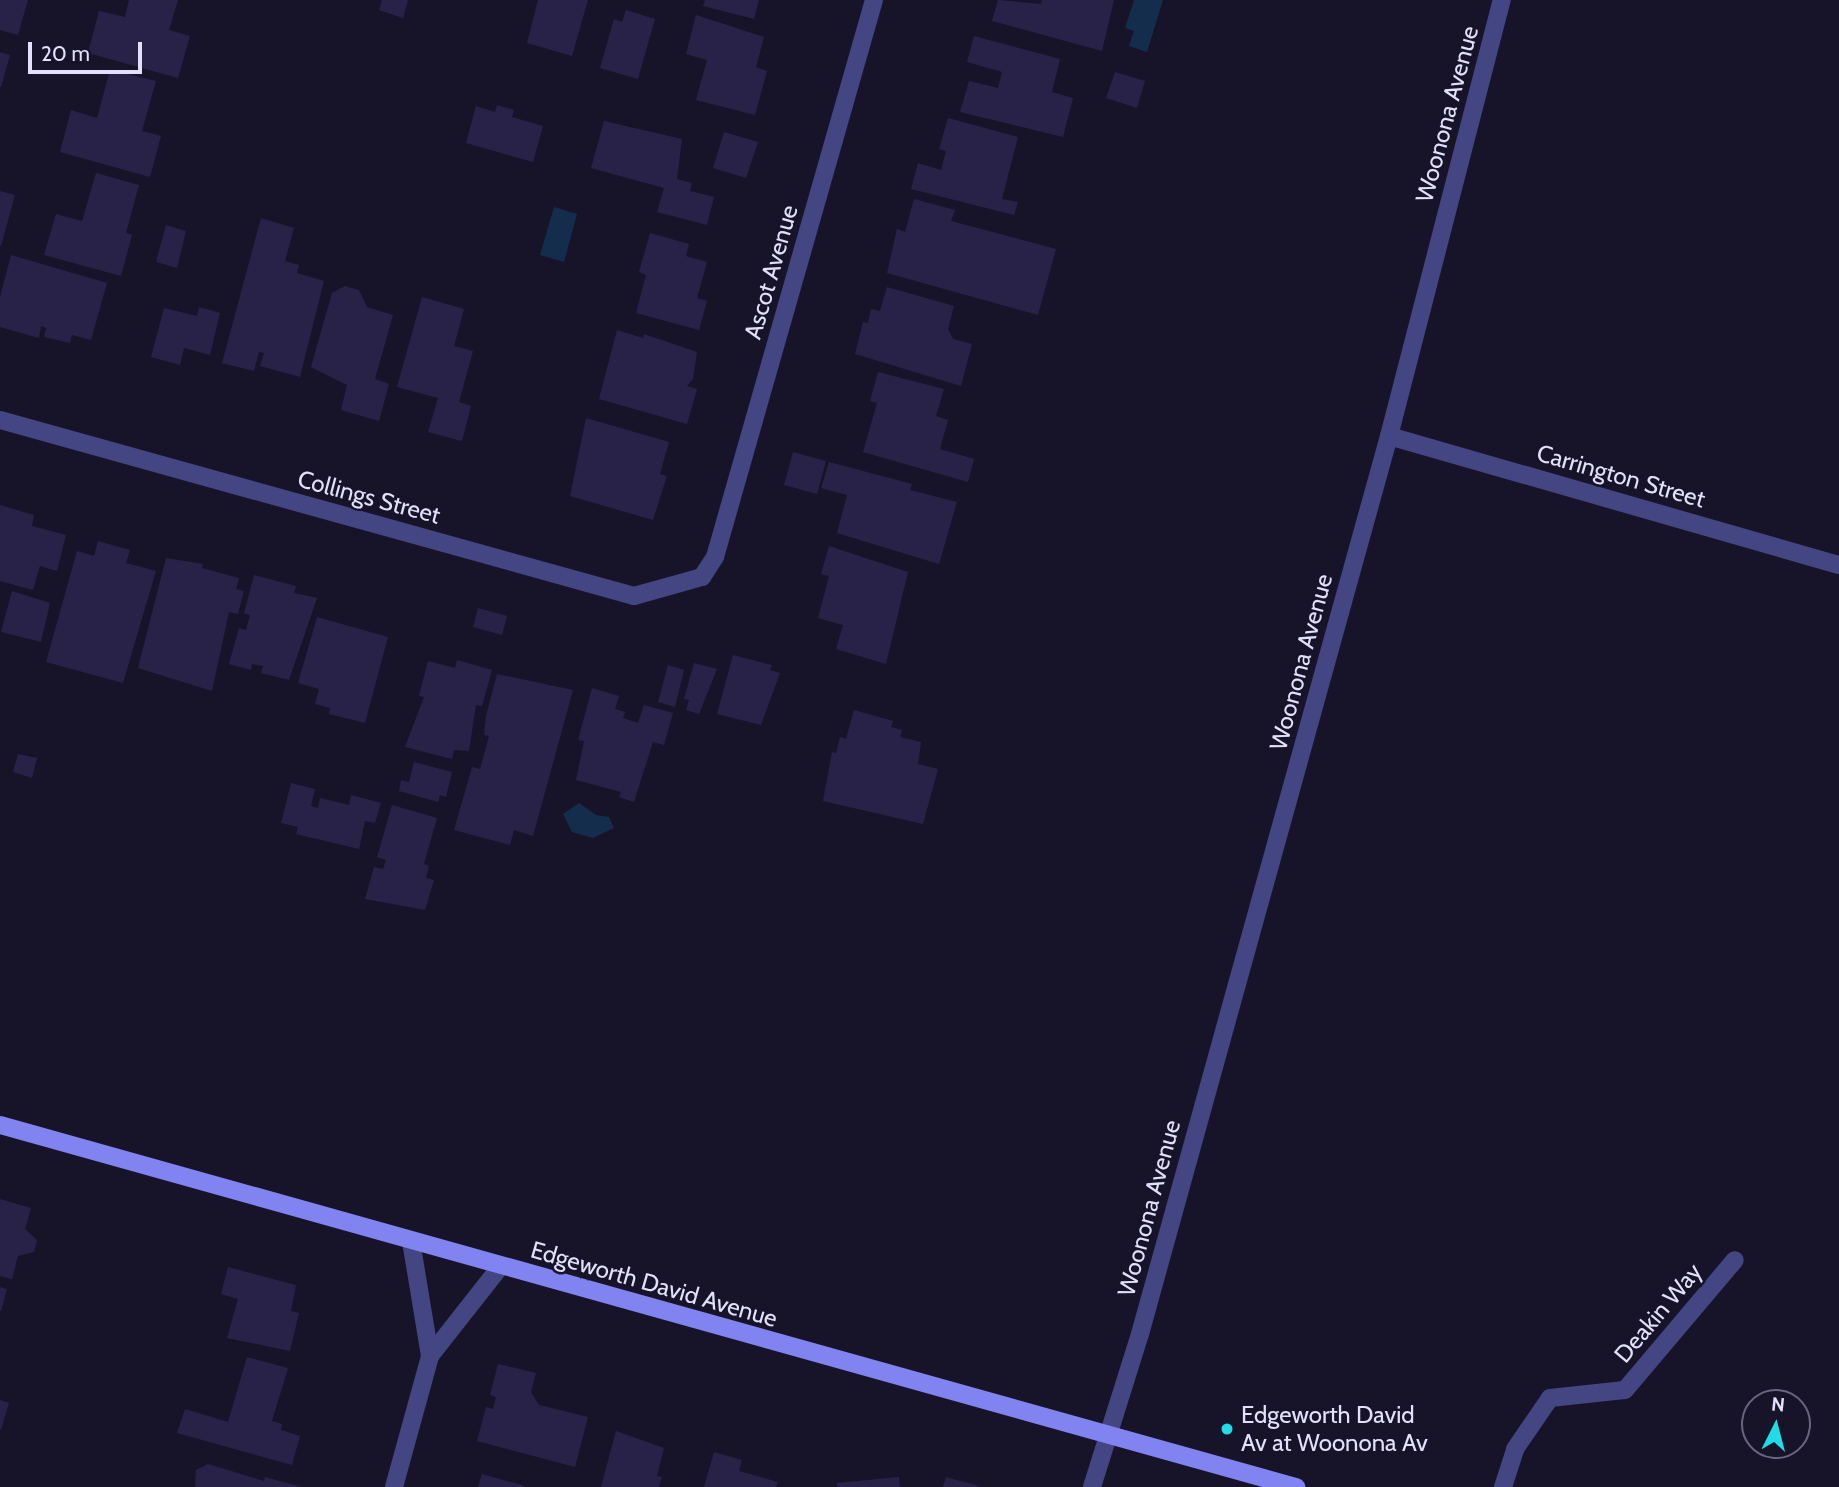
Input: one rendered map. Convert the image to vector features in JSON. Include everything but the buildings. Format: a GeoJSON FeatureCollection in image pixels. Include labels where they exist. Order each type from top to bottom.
{"type":"FeatureCollection","features":[{"type":"Feature","properties":{"kind":"main road","name":"Edgeworth David Avenue"},"geometry":{"type":"LineString","coordinates":[[0,1125],[500,1267],[1296,1487]]}},
{"type":"Feature","properties":{"kind":"street","name":"Ascot Avenue"},"geometry":{"type":"LineString","coordinates":[[715,557],[874,0]]}},
{"type":"Feature","properties":{"kind":"street","name":"Woonona Avenue"},"geometry":{"type":"LineString","coordinates":[[1107,1435],[1140,1334],[1389,436],[1502,0]]}},
{"type":"Feature","properties":{"kind":"street","name":"Collings Street"},"geometry":{"type":"LineString","coordinates":[[0,420],[634,596],[702,577],[715,557]]}},
{"type":"Feature","properties":{"kind":"street","name":"Carrington Street"},"geometry":{"type":"LineString","coordinates":[[1389,436],[1839,565]]}},
{"type":"Feature","properties":{"kind":"street"},"geometry":{"type":"LineString","coordinates":[[411,1241],[430,1356]]}},
{"type":"Feature","properties":{"kind":"street","name":"Deakin Way"},"geometry":{"type":"LineString","coordinates":[[1503,1487],[1515,1449],[1550,1398],[1625,1390],[1735,1260]]}},
{"type":"Feature","properties":{"kind":"street"},"geometry":{"type":"LineString","coordinates":[[394,1487],[430,1356],[500,1267]]}},
{"type":"Feature","properties":{"kind":"street"},"geometry":{"type":"LineString","coordinates":[[1092,1487],[1107,1435]]}},
{"type":"Feature","properties":{"kind":"water"},"geometry":{"type":"Polygon","coordinates":[[[1134,0],[1163,0],[1147,52],[1129,46],[1134,31],[1125,28],[1134,0]]]}},
{"type":"Feature","properties":{"kind":"water"},"geometry":{"type":"Polygon","coordinates":[[[554,207],[577,214],[564,262],[540,255],[554,207]]]}},
{"type":"Feature","properties":{"kind":"water"},"geometry":{"type":"Polygon","coordinates":[[[579,803],[596,815],[609,817],[614,828],[593,838],[572,832],[563,814],[579,803]]]}},
{"type":"Feature","properties":{"kind":"place","name":"Edgeworth David Av at Woonona Av"},"geometry":{"type":"Point","coordinates":[1227,1429]}}]}
